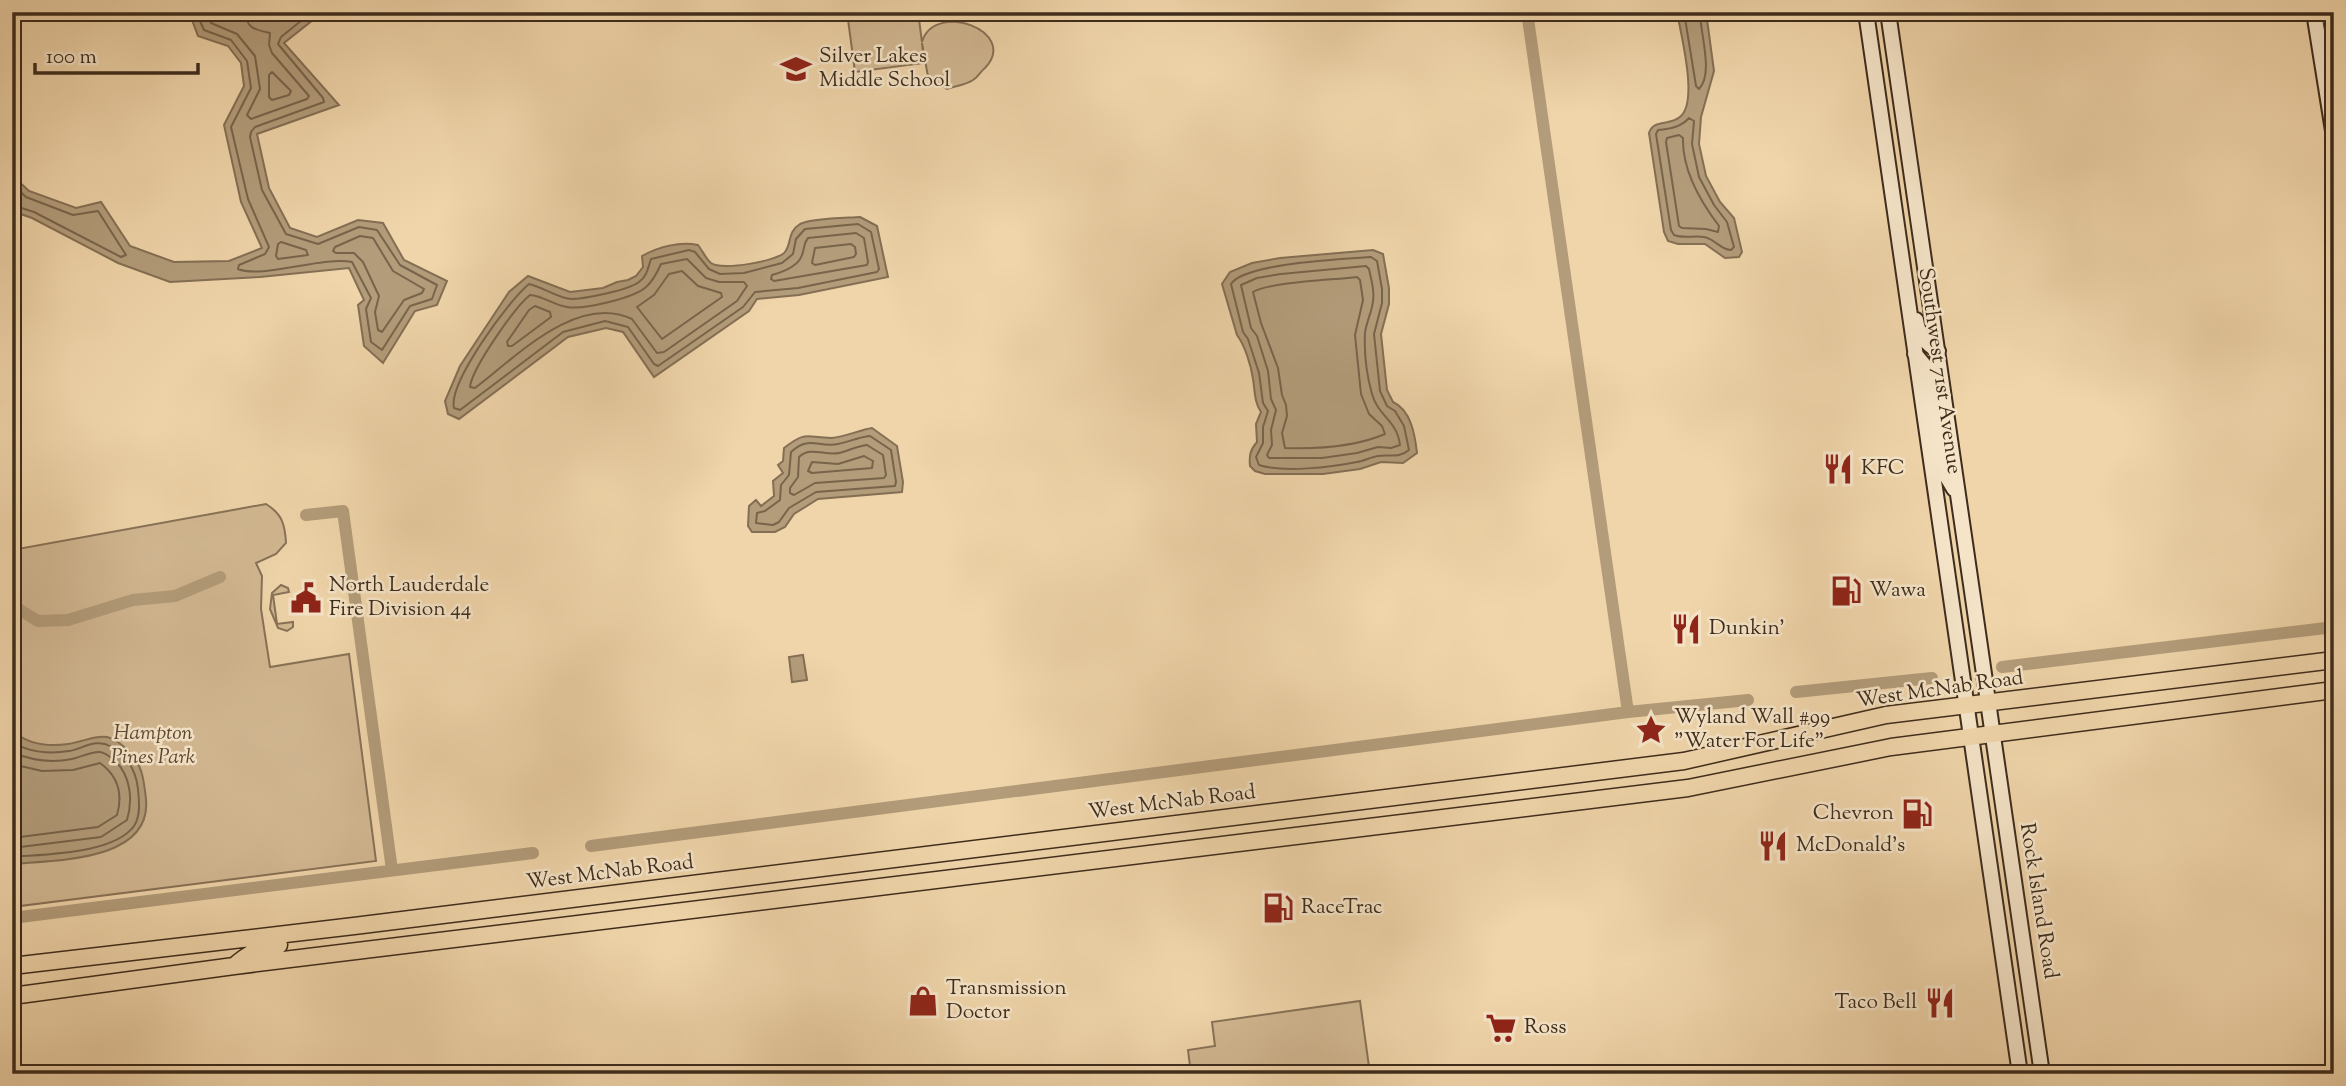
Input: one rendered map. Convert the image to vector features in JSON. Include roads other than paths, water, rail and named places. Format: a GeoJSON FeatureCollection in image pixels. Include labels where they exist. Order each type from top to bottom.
{"type":"FeatureCollection","features":[{"type":"Feature","properties":{"kind":"main road","name":"Southwest 71st Avenue"},"geometry":{"type":"LineString","coordinates":[[1866,12],[1969,737]]}},
{"type":"Feature","properties":{"kind":"main road","name":"Southwest 71st Avenue"},"geometry":{"type":"LineString","coordinates":[[1888,12],[1992,734]]}},
{"type":"Feature","properties":{"kind":"main road"},"geometry":{"type":"LineString","coordinates":[[2314,12],[2334,137]]}},
{"type":"Feature","properties":{"kind":"main road"},"geometry":{"type":"LineString","coordinates":[[2329,12],[2334,40]]}},
{"type":"Feature","properties":{"kind":"main road"},"geometry":{"type":"LineString","coordinates":[[1886,150],[1894,169],[1917,330],[1926,342],[1938,351]]}},
{"type":"Feature","properties":{"kind":"main road"},"geometry":{"type":"LineString","coordinates":[[1915,354],[1930,372],[1944,472],[1958,496]]}},
{"type":"Feature","properties":{"kind":"main road","name":"West McNab Road"},"geometry":{"type":"LineString","coordinates":[[12,966],[1684,761],[1886,715],[2334,660]]}},
{"type":"Feature","properties":{"kind":"main road"},"geometry":{"type":"LineString","coordinates":[[12,996],[234,966],[1688,788],[1891,747],[2334,690]]}},
{"type":"Feature","properties":{"kind":"main road","name":"Rock Island Road"},"geometry":{"type":"LineString","coordinates":[[1992,734],[2042,1074]]}},
{"type":"Feature","properties":{"kind":"main road","name":"Rock Island Road"},"geometry":{"type":"LineString","coordinates":[[1969,737],[2020,1074]]}},
{"type":"Feature","properties":{"kind":"main road"},"geometry":{"type":"LineString","coordinates":[[234,966],[259,948],[336,938],[347,934],[354,926]]}},
{"type":"Feature","properties":{"kind":"water"},"geometry":{"type":"Polygon","coordinates":[[[189,12],[258,12],[262,16],[273,12],[323,12],[284,43],[339,105],[257,134],[269,188],[290,228],[317,237],[358,220],[383,223],[404,260],[447,281],[437,305],[415,311],[383,363],[364,346],[358,305],[364,300],[349,268],[170,282],[118,263],[32,218],[12,211],[12,154],[19,151],[16,179],[29,191],[76,208],[101,202],[130,246],[174,262],[229,261],[262,248],[241,202],[224,125],[244,86],[241,63],[228,46],[198,36],[189,12]]]}},
{"type":"Feature","properties":{"kind":"water"},"geometry":{"type":"Polygon","coordinates":[[[1677,12],[1706,12],[1714,71],[1701,117],[1699,144],[1706,176],[1720,202],[1734,218],[1742,252],[1739,257],[1725,258],[1705,244],[1678,244],[1668,241],[1664,232],[1649,133],[1651,128],[1658,124],[1677,119],[1686,108],[1687,67],[1677,12]]]}},
{"type":"Feature","properties":{"kind":"water"},"geometry":{"type":"Polygon","coordinates":[[[860,217],[877,226],[888,277],[799,295],[757,299],[749,311],[654,377],[623,332],[606,328],[568,337],[459,419],[448,414],[445,401],[460,366],[509,292],[528,276],[570,292],[603,288],[636,276],[643,267],[642,256],[677,244],[698,245],[709,261],[717,265],[750,264],[772,259],[785,252],[793,230],[800,224],[820,219],[860,217]]]}},
{"type":"Feature","properties":{"kind":"water"},"geometry":{"type":"Polygon","coordinates":[[[1373,250],[1383,254],[1389,288],[1389,304],[1381,334],[1387,390],[1393,402],[1408,417],[1417,453],[1403,463],[1381,462],[1360,469],[1323,474],[1265,474],[1255,471],[1250,466],[1250,456],[1257,442],[1256,424],[1261,412],[1249,362],[1237,335],[1222,284],[1230,272],[1252,263],[1373,250]]]}},
{"type":"Feature","properties":{"kind":"water"},"geometry":{"type":"Polygon","coordinates":[[[872,428],[897,446],[902,492],[818,499],[794,514],[785,527],[775,532],[752,532],[748,526],[749,506],[756,500],[761,506],[774,496],[773,481],[783,473],[778,465],[783,461],[784,448],[802,437],[832,438],[872,428]]]}},
{"type":"Feature","properties":{"kind":"water"},"geometry":{"type":"Polygon","coordinates":[[[803,655],[807,680],[792,682],[789,657],[803,655]]]}},
{"type":"Feature","properties":{"kind":"water"},"geometry":{"type":"Polygon","coordinates":[[[12,731],[31,742],[46,745],[108,737],[122,745],[138,764],[146,799],[144,820],[134,835],[118,846],[97,854],[12,864],[12,731]]]}},
{"type":"Feature","properties":{"kind":"waterway"},"geometry":{"type":"LineString","coordinates":[[1527,12],[1628,712]]}},
{"type":"Feature","properties":{"kind":"waterway"},"geometry":{"type":"LineString","coordinates":[[306,515],[343,511],[392,870]]}},
{"type":"Feature","properties":{"kind":"waterway"},"geometry":{"type":"LineString","coordinates":[[12,605],[38,621],[68,620],[133,600],[175,596],[220,577]]}},
{"type":"Feature","properties":{"kind":"waterway"},"geometry":{"type":"LineString","coordinates":[[2002,667],[2334,627]]}},
{"type":"Feature","properties":{"kind":"waterway"},"geometry":{"type":"LineString","coordinates":[[1796,692],[1932,678]]}},
{"type":"Feature","properties":{"kind":"waterway"},"geometry":{"type":"LineString","coordinates":[[591,846],[1628,712],[1748,700]]}},
{"type":"Feature","properties":{"kind":"waterway"},"geometry":{"type":"LineString","coordinates":[[12,918],[533,853]]}},
{"type":"Feature","properties":{"kind":"place","name":"Silver Lakes Middle School"},"geometry":{"type":"Point","coordinates":[796,69]}},
{"type":"Feature","properties":{"kind":"place","name":"KFC"},"geometry":{"type":"Point","coordinates":[1838,469]}},
{"type":"Feature","properties":{"kind":"place","name":"Wawa"},"geometry":{"type":"Point","coordinates":[1846,591]}},
{"type":"Feature","properties":{"kind":"place","name":"North Lauderdale Fire Division 44"},"geometry":{"type":"Point","coordinates":[306,598]}},
{"type":"Feature","properties":{"kind":"place","name":"Dunkin'"},"geometry":{"type":"Point","coordinates":[1686,629]}},
{"type":"Feature","properties":{"kind":"place","name":"Wyland Wall #99 \"Water For Life\""},"geometry":{"type":"Point","coordinates":[1651,730]}},
{"type":"Feature","properties":{"kind":"place","name":"Chevron"},"geometry":{"type":"Point","coordinates":[1917,814]}},
{"type":"Feature","properties":{"kind":"place","name":"McDonald's"},"geometry":{"type":"Point","coordinates":[1773,846]}},
{"type":"Feature","properties":{"kind":"place","name":"RaceTrac"},"geometry":{"type":"Point","coordinates":[1278,908]}},
{"type":"Feature","properties":{"kind":"place","name":"Transmission Doctor"},"geometry":{"type":"Point","coordinates":[923,1001]}},
{"type":"Feature","properties":{"kind":"place","name":"Taco Bell"},"geometry":{"type":"Point","coordinates":[1940,1003]}},
{"type":"Feature","properties":{"kind":"place","name":"Ross"},"geometry":{"type":"Point","coordinates":[1501,1028]}},
{"type":"Feature","properties":{"kind":"park label","name":"Hampton Pines Park"},"geometry":{"type":"Point","coordinates":[153,746]}}]}
